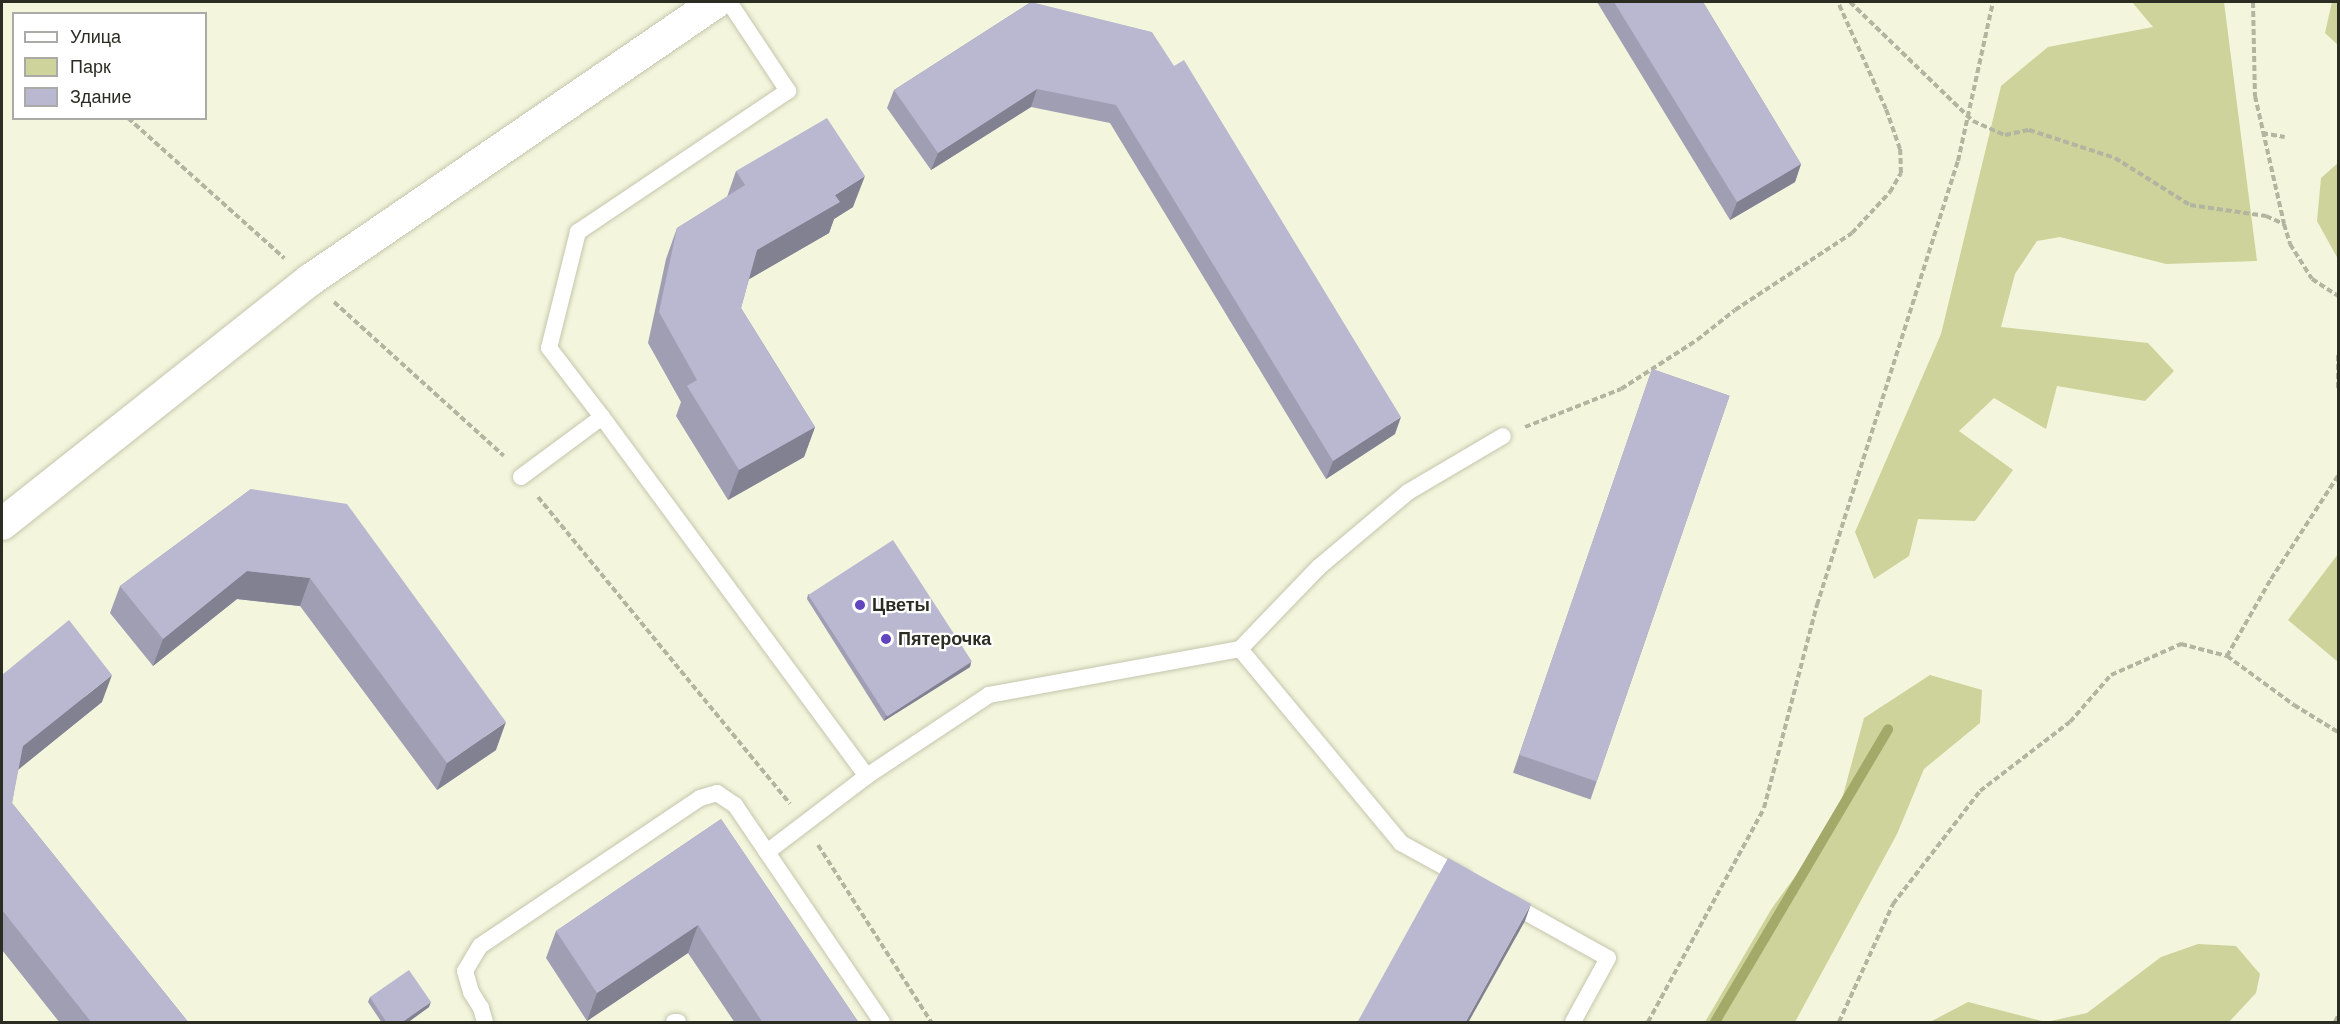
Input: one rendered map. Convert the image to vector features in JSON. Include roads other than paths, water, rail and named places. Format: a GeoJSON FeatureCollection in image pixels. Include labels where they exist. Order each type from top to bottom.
{"type":"FeatureCollection","features":[{"type":"Feature","properties":{"kind":"street"},"geometry":{"type":"LineString","coordinates":[[2,524],[310,280],[716,2]]}},
{"type":"Feature","properties":{"kind":"lane"},"geometry":{"type":"LineString","coordinates":[[729,2],[788,91],[578,232],[549,348],[867,776]]}},
{"type":"Feature","properties":{"kind":"lane"},"geometry":{"type":"LineString","coordinates":[[521,477],[602,417]]}},
{"type":"Feature","properties":{"kind":"lane"},"geometry":{"type":"LineString","coordinates":[[767,852],[867,776],[989,695],[1240,649],[1319,567],[1408,492],[1503,436]]}},
{"type":"Feature","properties":{"kind":"lane"},"geometry":{"type":"LineString","coordinates":[[1240,649],[1401,843],[1474,883]]}},
{"type":"Feature","properties":{"kind":"lane"},"geometry":{"type":"LineString","coordinates":[[485,1023],[481,1008],[471,992],[465,971],[480,946],[700,798],[717,793],[735,805],[882,1023]]}},
{"type":"Feature","properties":{"kind":"lane"},"geometry":{"type":"LineString","coordinates":[[1495,895],[1608,958],[1573,1023]]}},
{"type":"Feature","properties":{"kind":"waterway"},"geometry":{"type":"LineString","coordinates":[[1715,1022],[1888,729]]}},
{"type":"Feature","properties":{"kind":"place","name":"Цветы"},"geometry":{"type":"Point","coordinates":[860,605]}},
{"type":"Feature","properties":{"kind":"place","name":"Пятерочка"},"geometry":{"type":"Point","coordinates":[886,639]}}]}
